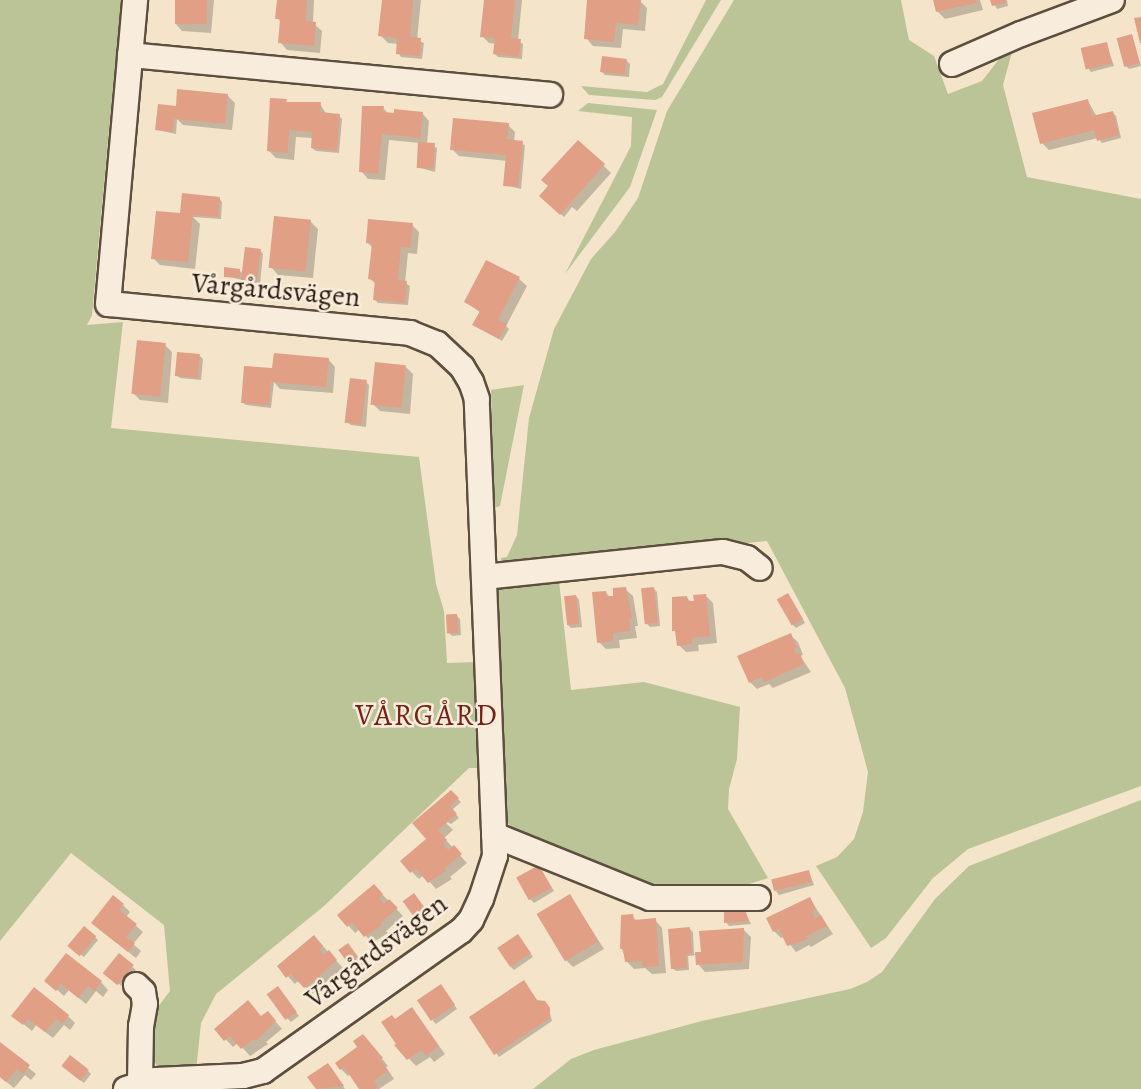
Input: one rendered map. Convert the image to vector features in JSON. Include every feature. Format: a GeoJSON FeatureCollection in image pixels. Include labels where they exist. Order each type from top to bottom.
{"type":"FeatureCollection","features":[{"type":"Feature","properties":{"kind":"street","name":"Vårgårdsvägen"},"geometry":{"type":"LineString","coordinates":[[135,0],[108,304],[400,331],[438,344],[462,367],[477,399],[495,835],[495,856],[489,879],[471,920],[461,931],[244,1083],[133,1086],[145,1004],[143,992],[136,985]]}},
{"type":"Feature","properties":{"kind":"street"},"geometry":{"type":"LineString","coordinates":[[952,64],[1021,34],[1112,0]]}},
{"type":"Feature","properties":{"kind":"street"},"geometry":{"type":"LineString","coordinates":[[130,55],[550,96]]}},
{"type":"Feature","properties":{"kind":"street"},"geometry":{"type":"LineString","coordinates":[[484,577],[723,552],[747,558],[760,568]]}},
{"type":"Feature","properties":{"kind":"street"},"geometry":{"type":"LineString","coordinates":[[495,835],[650,898],[758,898]]}},
{"type":"Feature","properties":{"kind":"green space"},"geometry":{"type":"Polygon","coordinates":[[[0,0],[121,0],[92,315],[87,325],[123,322],[111,428],[419,457],[436,584],[444,611],[447,663],[477,662],[480,768],[469,768],[324,906],[216,994],[201,1023],[196,1071],[163,1071],[150,1058],[151,1016],[170,991],[164,925],[71,853],[0,941],[0,0]]]}},
{"type":"Feature","properties":{"kind":"green space"},"geometry":{"type":"Polygon","coordinates":[[[706,0],[721,0],[662,97],[655,100],[589,95],[581,86],[647,92],[663,84],[706,0]]]}},
{"type":"Feature","properties":{"kind":"green space"},"geometry":{"type":"Polygon","coordinates":[[[734,0],[901,0],[909,40],[934,56],[948,94],[982,81],[1000,58],[1012,52],[1003,85],[1027,177],[1141,199],[1141,786],[968,849],[933,878],[886,938],[871,948],[816,866],[837,857],[854,839],[863,812],[868,772],[845,688],[767,541],[500,568],[501,558],[507,557],[517,535],[529,418],[554,329],[591,259],[615,232],[638,198],[667,111],[734,0]]]}},
{"type":"Feature","properties":{"kind":"green space"},"geometry":{"type":"Polygon","coordinates":[[[588,103],[657,110],[630,187],[565,274],[631,146],[632,117],[578,111],[588,103]]]}},
{"type":"Feature","properties":{"kind":"green space"},"geometry":{"type":"Polygon","coordinates":[[[524,385],[500,506],[494,508],[491,390],[524,385]]]}},
{"type":"Feature","properties":{"kind":"green space"},"geometry":{"type":"Polygon","coordinates":[[[559,581],[571,690],[644,682],[740,707],[737,759],[729,789],[728,809],[768,878],[740,887],[654,891],[519,835],[508,823],[502,802],[495,594],[499,588],[506,585],[559,581]]]}},
{"type":"Feature","properties":{"kind":"green space"},"geometry":{"type":"Polygon","coordinates":[[[1141,800],[1141,1089],[533,1089],[571,1059],[594,1050],[702,1021],[850,989],[867,982],[882,972],[935,899],[969,866],[1141,800]]]}},
{"type":"Feature","properties":{"kind":"building"},"geometry":{"type":"Polygon","coordinates":[[[175,0],[207,0],[207,24],[175,24],[175,0]]]}},
{"type":"Feature","properties":{"kind":"building"},"geometry":{"type":"Polygon","coordinates":[[[277,0],[307,0],[306,21],[316,22],[314,46],[278,43],[280,19],[275,19],[277,0]]]}},
{"type":"Feature","properties":{"kind":"building"},"geometry":{"type":"Polygon","coordinates":[[[382,0],[413,0],[410,37],[421,38],[420,56],[396,54],[397,38],[378,36],[382,0]]]}},
{"type":"Feature","properties":{"kind":"building"},"geometry":{"type":"Polygon","coordinates":[[[484,0],[515,0],[511,38],[521,39],[519,57],[493,54],[495,38],[480,37],[484,0]]]}},
{"type":"Feature","properties":{"kind":"building"},"geometry":{"type":"Polygon","coordinates":[[[587,0],[641,0],[638,25],[616,23],[614,42],[584,39],[587,0]]]}},
{"type":"Feature","properties":{"kind":"building"},"geometry":{"type":"Polygon","coordinates":[[[933,0],[976,0],[976,3],[936,12],[933,0]]]}},
{"type":"Feature","properties":{"kind":"building"},"geometry":{"type":"Polygon","coordinates":[[[990,0],[1005,0],[1006,3],[992,6],[990,0]]]}},
{"type":"Feature","properties":{"kind":"building"},"geometry":{"type":"Polygon","coordinates":[[[1141,17],[1141,43],[1140,43],[1134,18],[1141,17]]]}},
{"type":"Feature","properties":{"kind":"building"},"geometry":{"type":"Polygon","coordinates":[[[1132,34],[1140,63],[1124,67],[1117,38],[1132,34]]]}},
{"type":"Feature","properties":{"kind":"building"},"geometry":{"type":"Polygon","coordinates":[[[1107,42],[1112,63],[1086,70],[1081,48],[1107,42]]]}},
{"type":"Feature","properties":{"kind":"building"},"geometry":{"type":"Polygon","coordinates":[[[602,56],[627,59],[625,75],[600,72],[602,56]]]}},
{"type":"Feature","properties":{"kind":"building"},"geometry":{"type":"Polygon","coordinates":[[[177,89],[228,94],[225,124],[174,119],[173,132],[155,130],[158,104],[176,106],[177,89]]]}},
{"type":"Feature","properties":{"kind":"building"},"geometry":{"type":"Polygon","coordinates":[[[270,98],[287,99],[286,102],[321,102],[320,112],[340,114],[337,151],[311,148],[312,132],[289,130],[288,153],[267,151],[270,98]]]}},
{"type":"Feature","properties":{"kind":"building"},"geometry":{"type":"Polygon","coordinates":[[[1088,99],[1092,116],[1113,111],[1119,135],[1097,141],[1094,130],[1040,144],[1032,113],[1088,99]]]}},
{"type":"Feature","properties":{"kind":"building"},"geometry":{"type":"Polygon","coordinates":[[[362,106],[384,106],[383,112],[394,113],[394,109],[423,112],[420,138],[382,134],[378,174],[359,172],[362,106]]]}},
{"type":"Feature","properties":{"kind":"building"},"geometry":{"type":"Polygon","coordinates":[[[453,118],[509,123],[507,139],[523,141],[518,187],[503,186],[506,155],[450,150],[453,118]]]}},
{"type":"Feature","properties":{"kind":"building"},"geometry":{"type":"Polygon","coordinates":[[[578,140],[605,164],[560,215],[539,196],[548,186],[541,180],[578,140]]]}},
{"type":"Feature","properties":{"kind":"building"},"geometry":{"type":"Polygon","coordinates":[[[418,142],[435,143],[434,169],[417,168],[418,142]]]}},
{"type":"Feature","properties":{"kind":"building"},"geometry":{"type":"Polygon","coordinates":[[[182,193],[220,197],[218,217],[193,215],[188,262],[151,259],[156,211],[180,213],[182,193]]]}},
{"type":"Feature","properties":{"kind":"building"},"geometry":{"type":"Polygon","coordinates":[[[274,216],[311,220],[305,272],[269,268],[274,216]]]}},
{"type":"Feature","properties":{"kind":"building"},"geometry":{"type":"Polygon","coordinates":[[[368,219],[413,223],[410,248],[401,247],[398,280],[407,281],[405,303],[373,300],[375,280],[368,279],[372,244],[366,243],[368,219]]]}},
{"type":"Feature","properties":{"kind":"building"},"geometry":{"type":"Polygon","coordinates":[[[245,247],[261,249],[257,282],[241,280],[245,247]]]}},
{"type":"Feature","properties":{"kind":"building"},"geometry":{"type":"Polygon","coordinates":[[[486,260],[520,277],[498,320],[507,324],[499,339],[472,325],[480,311],[464,302],[486,260]]]}},
{"type":"Feature","properties":{"kind":"building"},"geometry":{"type":"Polygon","coordinates":[[[224,267],[240,269],[240,278],[224,277],[224,267]]]}},
{"type":"Feature","properties":{"kind":"building"},"geometry":{"type":"Polygon","coordinates":[[[137,340],[166,343],[160,397],[131,394],[137,340]]]}},
{"type":"Feature","properties":{"kind":"building"},"geometry":{"type":"Polygon","coordinates":[[[177,352],[200,354],[198,378],[175,376],[177,352]]]}},
{"type":"Feature","properties":{"kind":"building"},"geometry":{"type":"Polygon","coordinates":[[[274,353],[329,358],[326,387],[271,382],[269,405],[241,403],[244,366],[272,368],[274,353]]]}},
{"type":"Feature","properties":{"kind":"building"},"geometry":{"type":"Polygon","coordinates":[[[375,362],[406,365],[401,408],[371,405],[375,362]]]}},
{"type":"Feature","properties":{"kind":"building"},"geometry":{"type":"Polygon","coordinates":[[[350,378],[367,380],[361,425],[345,423],[350,378]]]}},
{"type":"Feature","properties":{"kind":"building"},"geometry":{"type":"Polygon","coordinates":[[[626,587],[632,619],[629,619],[630,631],[613,633],[613,641],[597,643],[592,592],[606,591],[607,596],[613,596],[613,588],[626,587]]]}},
{"type":"Feature","properties":{"kind":"building"},"geometry":{"type":"Polygon","coordinates":[[[654,587],[658,623],[645,624],[641,588],[654,587]]]}},
{"type":"Feature","properties":{"kind":"building"},"geometry":{"type":"Polygon","coordinates":[[[788,593],[803,619],[792,625],[777,600],[788,593]]]}},
{"type":"Feature","properties":{"kind":"building"},"geometry":{"type":"Polygon","coordinates":[[[706,594],[710,636],[692,638],[692,644],[677,646],[675,631],[672,631],[672,597],[687,596],[688,601],[694,601],[693,595],[706,594]]]}},
{"type":"Feature","properties":{"kind":"building"},"geometry":{"type":"Polygon","coordinates":[[[576,595],[579,624],[567,625],[564,596],[576,595]]]}},
{"type":"Feature","properties":{"kind":"building"},"geometry":{"type":"Polygon","coordinates":[[[457,614],[458,633],[447,634],[446,615],[457,614]]]}},
{"type":"Feature","properties":{"kind":"building"},"geometry":{"type":"Polygon","coordinates":[[[791,633],[797,648],[794,649],[796,654],[800,653],[804,664],[764,682],[762,677],[749,683],[737,656],[791,633]]]}},
{"type":"Feature","properties":{"kind":"building"},"geometry":{"type":"Polygon","coordinates":[[[451,790],[459,798],[450,806],[457,814],[438,830],[447,840],[443,844],[448,850],[454,845],[462,854],[444,869],[446,871],[428,883],[416,869],[410,873],[400,861],[426,839],[412,823],[451,790]]]}},
{"type":"Feature","properties":{"kind":"building"},"geometry":{"type":"Polygon","coordinates":[[[539,865],[552,888],[529,900],[516,878],[539,865]]]}},
{"type":"Feature","properties":{"kind":"building"},"geometry":{"type":"Polygon","coordinates":[[[809,870],[812,882],[774,891],[771,879],[809,870]]]}},
{"type":"Feature","properties":{"kind":"building"},"geometry":{"type":"Polygon","coordinates":[[[374,884],[383,894],[379,898],[384,904],[389,899],[398,908],[380,923],[382,925],[364,937],[352,922],[347,927],[337,915],[374,884]]]}},
{"type":"Feature","properties":{"kind":"building"},"geometry":{"type":"Polygon","coordinates":[[[414,893],[431,916],[420,925],[403,901],[414,893]]]}},
{"type":"Feature","properties":{"kind":"building"},"geometry":{"type":"Polygon","coordinates":[[[570,894],[598,941],[565,961],[537,914],[570,894]]]}},
{"type":"Feature","properties":{"kind":"building"},"geometry":{"type":"Polygon","coordinates":[[[113,895],[124,904],[119,910],[137,924],[126,937],[135,943],[128,952],[91,923],[113,895]]]}},
{"type":"Feature","properties":{"kind":"building"},"geometry":{"type":"Polygon","coordinates":[[[810,897],[816,909],[812,912],[815,918],[821,915],[827,926],[806,936],[808,939],[787,946],[779,929],[773,932],[766,918],[810,897]]]}},
{"type":"Feature","properties":{"kind":"building"},"geometry":{"type":"Polygon","coordinates":[[[745,909],[749,921],[724,923],[724,911],[745,909]]]}},
{"type":"Feature","properties":{"kind":"building"},"geometry":{"type":"Polygon","coordinates":[[[633,914],[634,920],[656,918],[659,966],[643,967],[642,961],[625,962],[623,949],[620,949],[621,915],[633,914]]]}},
{"type":"Feature","properties":{"kind":"building"},"geometry":{"type":"Polygon","coordinates":[[[84,926],[96,936],[80,956],[67,946],[84,926]]]}},
{"type":"Feature","properties":{"kind":"building"},"geometry":{"type":"Polygon","coordinates":[[[690,927],[692,953],[686,954],[687,968],[671,969],[668,929],[690,927]]]}},
{"type":"Feature","properties":{"kind":"building"},"geometry":{"type":"Polygon","coordinates":[[[744,928],[743,962],[696,965],[695,952],[701,952],[699,931],[744,928]]]}},
{"type":"Feature","properties":{"kind":"building"},"geometry":{"type":"Polygon","coordinates":[[[518,934],[531,953],[510,967],[497,948],[518,934]]]}},
{"type":"Feature","properties":{"kind":"building"},"geometry":{"type":"Polygon","coordinates":[[[314,935],[323,946],[319,950],[324,955],[329,950],[337,960],[304,988],[291,974],[286,978],[277,966],[314,935]]]}},
{"type":"Feature","properties":{"kind":"building"},"geometry":{"type":"Polygon","coordinates":[[[348,943],[361,961],[351,968],[338,950],[348,943]]]}},
{"type":"Feature","properties":{"kind":"building"},"geometry":{"type":"Polygon","coordinates":[[[66,953],[102,981],[95,991],[88,986],[78,998],[61,984],[56,991],[44,981],[66,953]]]}},
{"type":"Feature","properties":{"kind":"building"},"geometry":{"type":"Polygon","coordinates":[[[119,953],[134,965],[117,985],[103,973],[119,953]]]}},
{"type":"Feature","properties":{"kind":"building"},"geometry":{"type":"Polygon","coordinates":[[[524,980],[537,1000],[545,1001],[550,1008],[550,1018],[494,1055],[469,1017],[524,980]]]}},
{"type":"Feature","properties":{"kind":"building"},"geometry":{"type":"Polygon","coordinates":[[[441,984],[455,1005],[431,1021],[417,1000],[441,984]]]}},
{"type":"Feature","properties":{"kind":"building"},"geometry":{"type":"Polygon","coordinates":[[[278,986],[297,1012],[285,1020],[267,994],[278,986]]]}},
{"type":"Feature","properties":{"kind":"building"},"geometry":{"type":"Polygon","coordinates":[[[34,987],[69,1015],[62,1024],[56,1019],[45,1032],[28,1019],[23,1025],[11,1016],[34,987]]]}},
{"type":"Feature","properties":{"kind":"building"},"geometry":{"type":"Polygon","coordinates":[[[248,1000],[261,1016],[268,1011],[276,1021],[256,1041],[254,1039],[241,1049],[230,1036],[224,1041],[214,1029],[248,1000]]]}},
{"type":"Feature","properties":{"kind":"building"},"geometry":{"type":"Polygon","coordinates":[[[412,1007],[439,1046],[426,1056],[422,1050],[407,1060],[394,1045],[396,1044],[381,1022],[392,1015],[395,1019],[412,1007]]]}},
{"type":"Feature","properties":{"kind":"building"},"geometry":{"type":"Polygon","coordinates":[[[363,1034],[383,1058],[380,1059],[388,1071],[373,1081],[378,1087],[375,1089],[359,1089],[344,1067],[340,1070],[335,1063],[357,1047],[353,1041],[363,1034]]]}},
{"type":"Feature","properties":{"kind":"building"},"geometry":{"type":"Polygon","coordinates":[[[0,1042],[30,1065],[23,1074],[17,1069],[6,1082],[0,1077],[0,1042]]]}},
{"type":"Feature","properties":{"kind":"building"},"geometry":{"type":"Polygon","coordinates":[[[70,1055],[89,1070],[80,1081],[61,1066],[70,1055]]]}},
{"type":"Feature","properties":{"kind":"building"},"geometry":{"type":"Polygon","coordinates":[[[328,1063],[344,1086],[316,1089],[307,1077],[328,1063]]]}},
{"type":"Feature","properties":{"kind":"district","name":"VÅRGÅRD"},"geometry":{"type":"Point","coordinates":[427,715]}}]}
